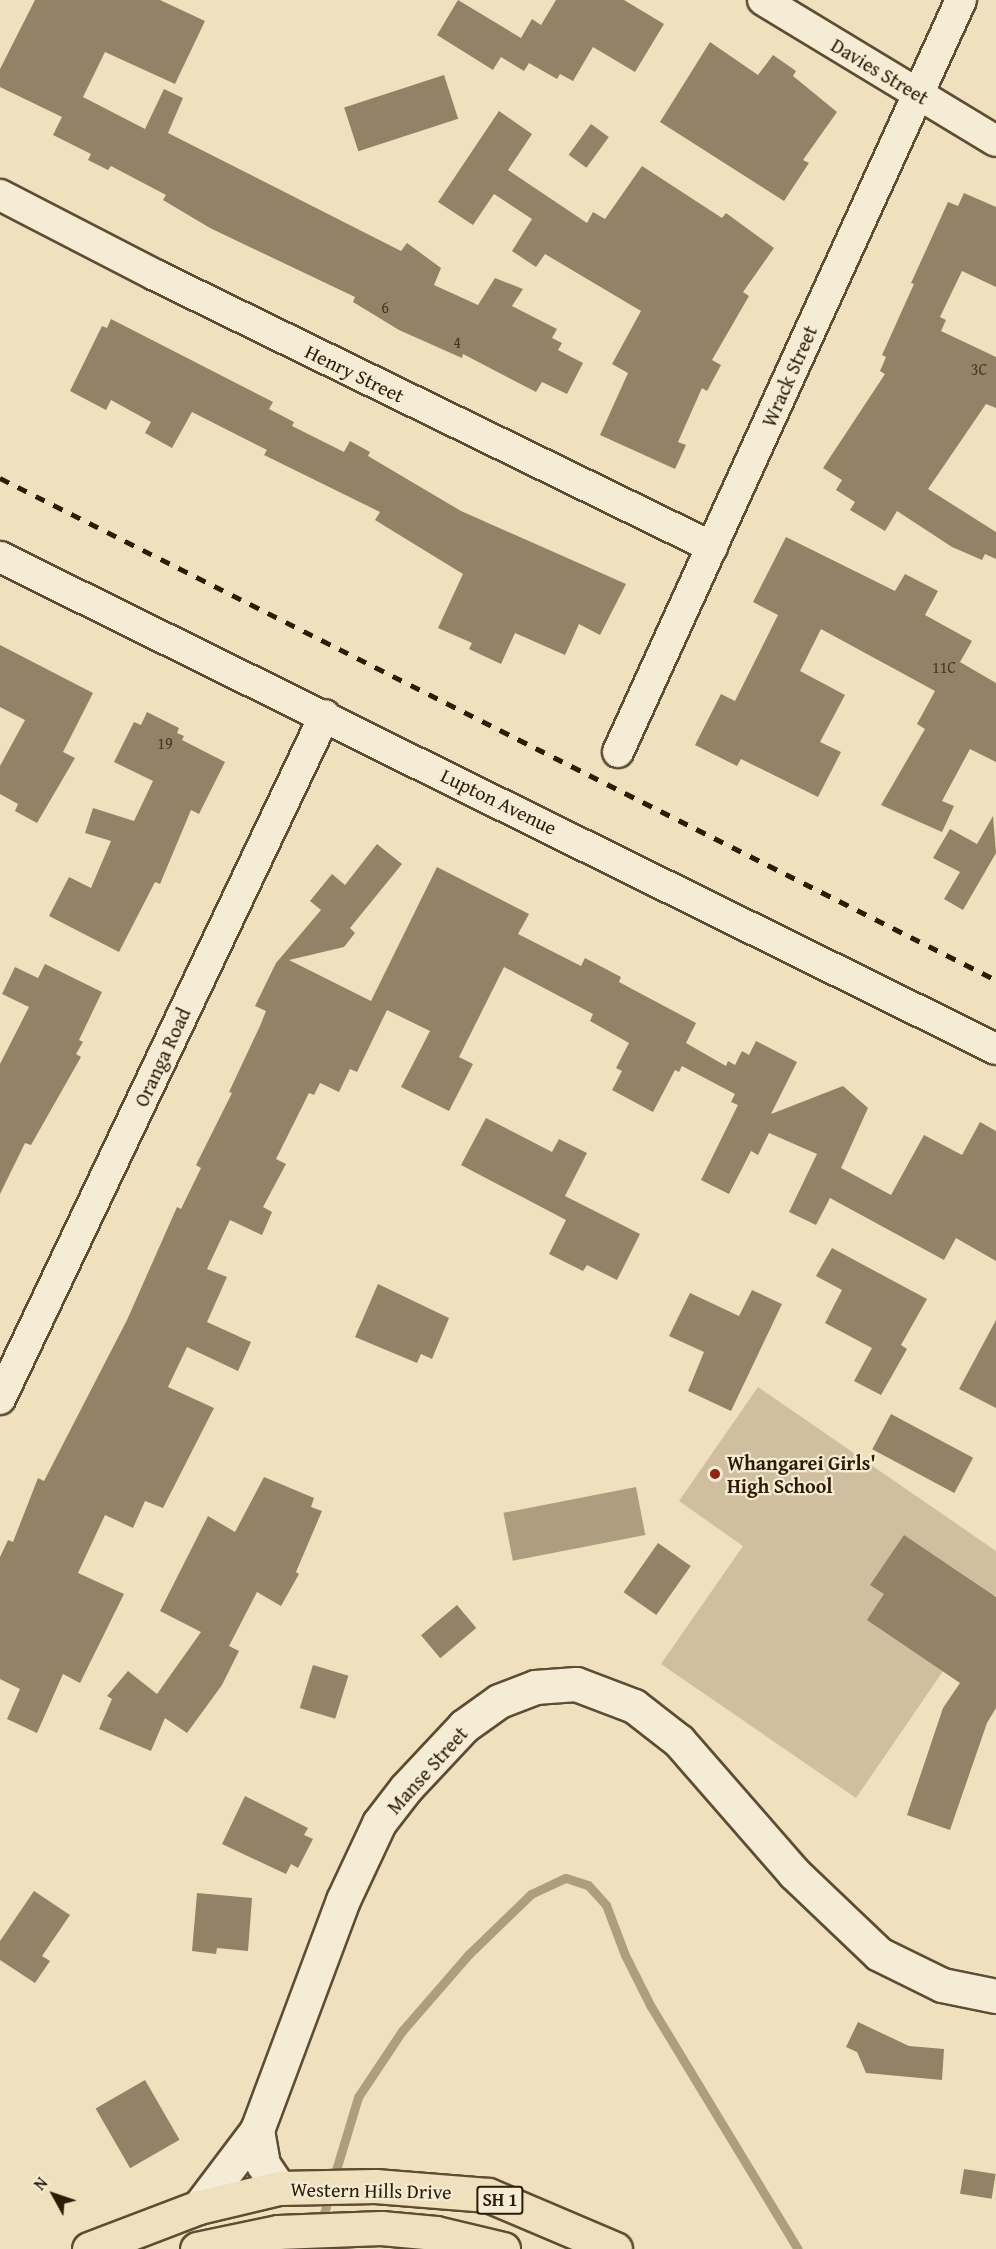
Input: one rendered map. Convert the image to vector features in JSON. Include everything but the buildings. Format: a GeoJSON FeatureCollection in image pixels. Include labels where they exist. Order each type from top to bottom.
{"type":"FeatureCollection","features":[{"type":"Feature","properties":{"kind":"highway","name":"Western Hills Drive"},"geometry":{"type":"LineString","coordinates":[[89,2249],[199,2207],[279,2188],[375,2186],[488,2195],[615,2249]]}},
{"type":"Feature","properties":{"kind":"highway","name":"Western Hills Drive"},"geometry":{"type":"LineString","coordinates":[[197,2249],[307,2230],[381,2228],[436,2233],[503,2249]]}},
{"type":"Feature","properties":{"kind":"street","name":"Davies Street"},"geometry":{"type":"LineString","coordinates":[[763,0],[996,141]]}},
{"type":"Feature","properties":{"kind":"street","name":"Wrack Street"},"geometry":{"type":"LineString","coordinates":[[618,752],[916,93],[961,0]]}},
{"type":"Feature","properties":{"kind":"street","name":"Henry Street"},"geometry":{"type":"LineString","coordinates":[[0,195],[155,275],[712,547]]}},
{"type":"Feature","properties":{"kind":"street","name":"Lupton Avenue"},"geometry":{"type":"LineString","coordinates":[[0,557],[325,715],[996,1050]]}},
{"type":"Feature","properties":{"kind":"street","name":"Oranga Road"},"geometry":{"type":"LineString","coordinates":[[0,1399],[325,715]]}},
{"type":"Feature","properties":{"kind":"street","name":"Manse Street"},"geometry":{"type":"LineString","coordinates":[[257,2130],[343,1900],[380,1823],[406,1788],[464,1726],[499,1701],[535,1687],[576,1684],[634,1706],[679,1741],[794,1873],[879,1954],[942,1985],[996,1996]]}},
{"type":"Feature","properties":{"kind":"street"},"geometry":{"type":"LineString","coordinates":[[257,2130],[263,2164],[279,2188]]}},
{"type":"Feature","properties":{"kind":"street"},"geometry":{"type":"LineString","coordinates":[[199,2207],[257,2130]]}},
{"type":"Feature","properties":{"kind":"shaded area"},"geometry":{"type":"Polygon","coordinates":[[[758,1387],[996,1551],[996,1594],[856,1798],[661,1664],[743,1546],[679,1501],[758,1387]]]}},
{"type":"Feature","properties":{"kind":"shaded area"},"geometry":{"type":"Polygon","coordinates":[[[636,1487],[645,1535],[513,1561],[503,1513],[636,1487]]]}},
{"type":"Feature","properties":{"kind":"waterway"},"geometry":{"type":"LineString","coordinates":[[333,2180],[358,2097],[402,2031],[469,1954],[531,1894],[566,1878],[588,1885],[606,1905],[625,1955],[650,2005],[798,2249]]}},
{"type":"Feature","properties":{"kind":"waterway"},"geometry":{"type":"LineString","coordinates":[[321,2223],[330,2193]]}},
{"type":"Feature","properties":{"kind":"railway"},"geometry":{"type":"LineString","coordinates":[[0,478],[996,980]]}},
{"type":"Feature","properties":{"kind":"place","name":"Whangarei Girls' High School"},"geometry":{"type":"Point","coordinates":[715,1474]}}]}
